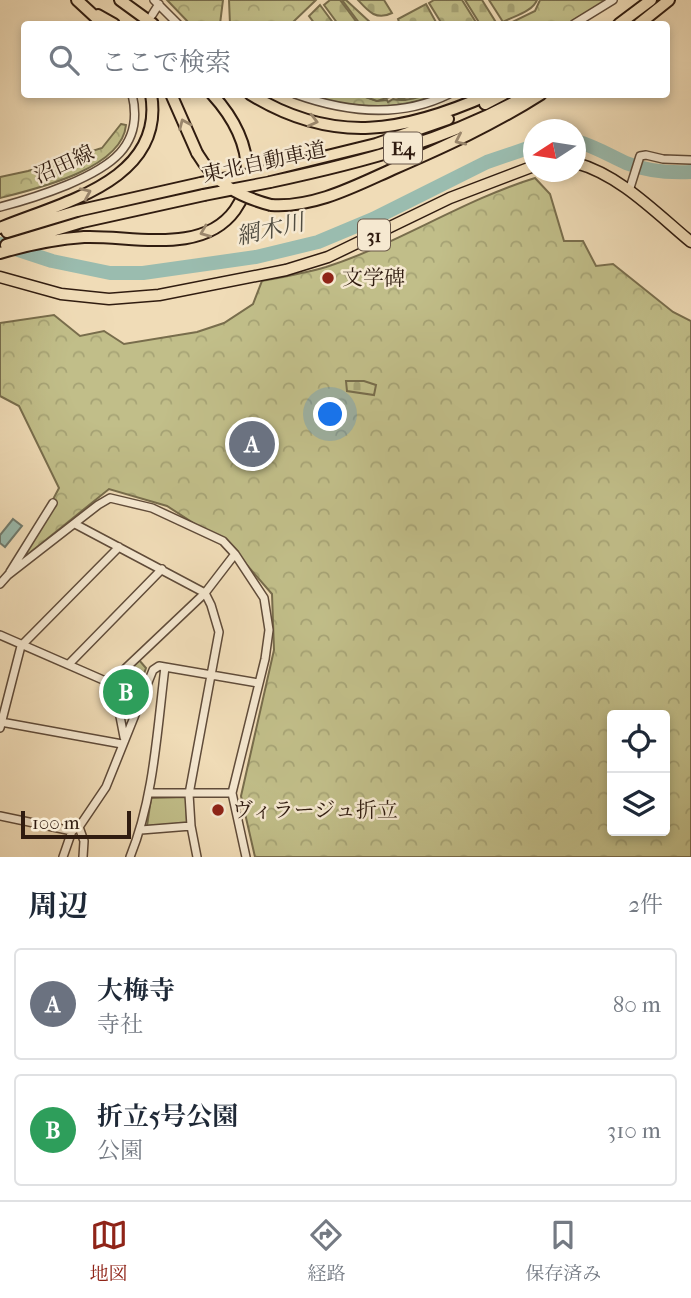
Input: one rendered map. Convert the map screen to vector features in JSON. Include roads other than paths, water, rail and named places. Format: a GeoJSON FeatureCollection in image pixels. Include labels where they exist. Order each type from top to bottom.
{"type":"FeatureCollection","features":[{"type":"Feature","properties":{"kind":"highway"},"geometry":{"type":"LineString","coordinates":[[118,0],[152,20]]}},
{"type":"Feature","properties":{"kind":"highway"},"geometry":{"type":"LineString","coordinates":[[118,0],[138,21]]}},
{"type":"Feature","properties":{"kind":"highway"},"geometry":{"type":"LineString","coordinates":[[623,21],[651,0]]}},
{"type":"Feature","properties":{"kind":"highway"},"geometry":{"type":"LineString","coordinates":[[643,21],[669,0]]}},
{"type":"Feature","properties":{"kind":"highway"},"geometry":{"type":"LineString","coordinates":[[80,3],[100,21]]}},
{"type":"Feature","properties":{"kind":"highway"},"geometry":{"type":"LineString","coordinates":[[80,3],[109,21]]}},
{"type":"Feature","properties":{"kind":"highway"},"geometry":{"type":"LineString","coordinates":[[1,232],[101,187],[128,167],[145,144],[152,115],[151,98]]}},
{"type":"Feature","properties":{"kind":"highway"},"geometry":{"type":"LineString","coordinates":[[173,98],[197,153],[212,176],[245,198],[271,205],[292,205],[350,188],[463,139],[534,98]]}},
{"type":"Feature","properties":{"kind":"highway"},"geometry":{"type":"LineString","coordinates":[[0,253],[34,244],[84,237],[184,238],[221,225],[230,217],[244,193],[247,161],[237,129],[215,98]]}},
{"type":"Feature","properties":{"kind":"highway"},"geometry":{"type":"LineString","coordinates":[[258,98],[296,117],[368,129],[414,123],[439,116],[481,98]]}},
{"type":"Feature","properties":{"kind":"highway","name":"東北自動車道"},"geometry":{"type":"LineString","coordinates":[[268,176],[412,133],[495,98]]}},
{"type":"Feature","properties":{"kind":"highway","name":"東北自動車道"},"geometry":{"type":"LineString","coordinates":[[1,232],[77,211],[343,165],[415,145],[484,117],[521,98]]}},
{"type":"Feature","properties":{"kind":"highway","name":"東北自動車道"},"geometry":{"type":"LineString","coordinates":[[0,247],[202,189]]}},
{"type":"Feature","properties":{"kind":"main road"},"geometry":{"type":"LineString","coordinates":[[586,167],[601,172],[629,191],[691,242]]}},
{"type":"Feature","properties":{"kind":"main road","name":"31"},"geometry":{"type":"LineString","coordinates":[[0,277],[49,291],[100,299],[159,295],[273,273],[328,257],[450,198],[523,170]]}},
{"type":"Feature","properties":{"kind":"street"},"geometry":{"type":"LineString","coordinates":[[579,21],[613,0]]}},
{"type":"Feature","properties":{"kind":"street"},"geometry":{"type":"LineString","coordinates":[[152,20],[156,2]]}},
{"type":"Feature","properties":{"kind":"street"},"geometry":{"type":"LineString","coordinates":[[156,2],[175,21]]}},
{"type":"Feature","properties":{"kind":"street","name":"沼田線"},"geometry":{"type":"LineString","coordinates":[[0,207],[47,193],[103,168],[114,160],[128,142],[135,110],[133,98]]}},
{"type":"Feature","properties":{"kind":"street"},"geometry":{"type":"LineString","coordinates":[[308,98],[338,107],[369,110],[417,106],[438,98]]}},
{"type":"Feature","properties":{"kind":"street"},"geometry":{"type":"LineString","coordinates":[[629,191],[640,156],[691,160]]}},
{"type":"Feature","properties":{"kind":"street"},"geometry":{"type":"LineString","coordinates":[[0,583],[110,498],[152,508],[177,519],[223,541],[235,554],[264,598],[269,630],[232,793],[246,857]]}},
{"type":"Feature","properties":{"kind":"street"},"geometry":{"type":"LineString","coordinates":[[8,575],[53,503]]}},
{"type":"Feature","properties":{"kind":"street"},"geometry":{"type":"LineString","coordinates":[[75,524],[205,593],[211,605],[219,632],[189,794],[197,857]]}},
{"type":"Feature","properties":{"kind":"street"},"geometry":{"type":"LineString","coordinates":[[119,547],[21,646],[1,725],[123,741]]}},
{"type":"Feature","properties":{"kind":"street"},"geometry":{"type":"LineString","coordinates":[[110,684],[205,593],[235,554]]}},
{"type":"Feature","properties":{"kind":"street"},"geometry":{"type":"LineString","coordinates":[[69,664],[162,569]]}},
{"type":"Feature","properties":{"kind":"street"},"geometry":{"type":"LineString","coordinates":[[0,635],[110,684],[118,706],[123,741]]}},
{"type":"Feature","properties":{"kind":"street"},"geometry":{"type":"LineString","coordinates":[[63,857],[76,829],[106,787],[153,670],[159,666],[258,684]]}},
{"type":"Feature","properties":{"kind":"street"},"geometry":{"type":"LineString","coordinates":[[130,857],[141,830],[149,793],[165,667]]}},
{"type":"Feature","properties":{"kind":"street"},"geometry":{"type":"LineString","coordinates":[[149,793],[232,793]]}},
{"type":"Feature","properties":{"kind":"street"},"geometry":{"type":"LineString","coordinates":[[0,816],[76,829],[85,841],[83,857]]}},
{"type":"Feature","properties":{"kind":"street"},"geometry":{"type":"LineString","coordinates":[[141,830],[191,826]]}},
{"type":"Feature","properties":{"kind":"waterway","name":"網木川"},"geometry":{"type":"LineString","coordinates":[[586,145],[642,168],[691,172]]}},
{"type":"Feature","properties":{"kind":"waterway","name":"網木川"},"geometry":{"type":"LineString","coordinates":[[0,244],[52,261],[110,273],[143,273],[256,257],[318,242],[373,219],[487,162],[523,150]]}},
{"type":"Feature","properties":{"kind":"place","name":"文学碑"},"geometry":{"type":"Point","coordinates":[328,278]}},
{"type":"Feature","properties":{"kind":"place","name":"大梅寺"},"geometry":{"type":"Point","coordinates":[252,444]}},
{"type":"Feature","properties":{"kind":"place","name":"折立5号公園"},"geometry":{"type":"Point","coordinates":[126,692]}},
{"type":"Feature","properties":{"kind":"place","name":"ヴィラージュ折立"},"geometry":{"type":"Point","coordinates":[218,810]}}]}
